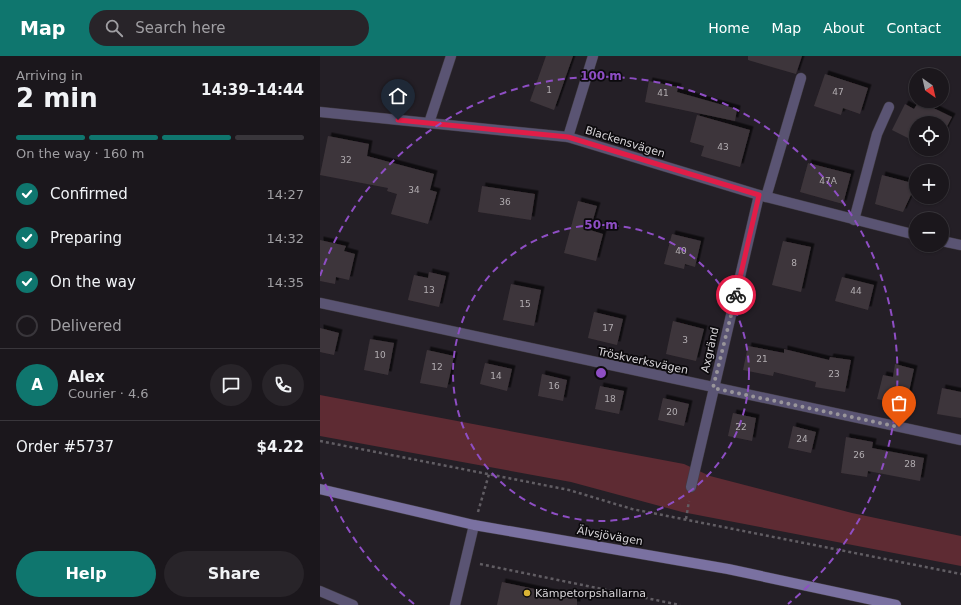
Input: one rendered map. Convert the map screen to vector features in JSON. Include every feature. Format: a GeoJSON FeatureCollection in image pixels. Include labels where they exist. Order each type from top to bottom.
{"type":"FeatureCollection","features":[{"type":"Feature","properties":{"kind":"main road","name":"Älvsjövägen"},"geometry":{"type":"LineString","coordinates":[[320,488],[474,525],[728,570],[896,605]]}},
{"type":"Feature","properties":{"kind":"street"},"geometry":{"type":"LineString","coordinates":[[429,123],[451,56]]}},
{"type":"Feature","properties":{"kind":"street"},"geometry":{"type":"LineString","coordinates":[[568,137],[593,56]]}},
{"type":"Feature","properties":{"kind":"street","name":"Axgränd"},"geometry":{"type":"LineString","coordinates":[[691,486],[713,388],[763,196],[801,78]]}},
{"type":"Feature","properties":{"kind":"street"},"geometry":{"type":"LineString","coordinates":[[854,220],[877,134],[888,107]]}},
{"type":"Feature","properties":{"kind":"street","name":"Blackensvägen"},"geometry":{"type":"LineString","coordinates":[[320,112],[568,137],[763,196],[909,233]]}},
{"type":"Feature","properties":{"kind":"street"},"geometry":{"type":"LineString","coordinates":[[949,243],[961,246]]}},
{"type":"Feature","properties":{"kind":"street","name":"Tröskverksvägen"},"geometry":{"type":"LineString","coordinates":[[320,303],[961,440]]}},
{"type":"Feature","properties":{"kind":"street"},"geometry":{"type":"LineString","coordinates":[[455,605],[474,525]]}},
{"type":"Feature","properties":{"kind":"street"},"geometry":{"type":"LineString","coordinates":[[320,592],[353,605]]}},
{"type":"Feature","properties":{"kind":"path"},"geometry":{"type":"LineString","coordinates":[[320,441],[569,490],[632,509],[961,574]]}},
{"type":"Feature","properties":{"kind":"path"},"geometry":{"type":"LineString","coordinates":[[474,525],[489,474]]}},
{"type":"Feature","properties":{"kind":"path"},"geometry":{"type":"LineString","coordinates":[[466,561],[680,605]]}},
{"type":"Feature","properties":{"kind":"shaded area"},"geometry":{"type":"Polygon","coordinates":[[[320,395],[684,464],[710,476],[852,513],[961,536],[961,566],[682,512],[571,482],[320,436],[320,395]]]}},
{"type":"Feature","properties":{"kind":"building"},"geometry":{"type":"Polygon","coordinates":[[[546,56],[573,56],[554,110],[530,101],[546,56]]]}},
{"type":"Feature","properties":{"kind":"building"},"geometry":{"type":"Polygon","coordinates":[[[748,56],[802,56],[796,74],[748,60],[748,56]]]}},
{"type":"Feature","properties":{"kind":"building"},"geometry":{"type":"Polygon","coordinates":[[[825,74],[868,88],[860,114],[843,108],[841,115],[814,106],[825,74]]]}},
{"type":"Feature","properties":{"kind":"building"},"geometry":{"type":"Polygon","coordinates":[[[649,81],[678,87],[677,92],[737,109],[735,121],[645,102],[649,81]]]}},
{"type":"Feature","properties":{"kind":"building"},"geometry":{"type":"Polygon","coordinates":[[[905,104],[909,106],[909,108],[933,108],[952,117],[949,123],[949,116],[909,116],[909,138],[892,130],[905,104]]]}},
{"type":"Feature","properties":{"kind":"building"},"geometry":{"type":"Polygon","coordinates":[[[697,115],[750,130],[740,167],[701,156],[704,146],[690,142],[697,115]]]}},
{"type":"Feature","properties":{"kind":"building"},"geometry":{"type":"Polygon","coordinates":[[[328,136],[369,144],[367,156],[434,174],[430,190],[437,192],[428,224],[391,214],[397,194],[387,191],[388,188],[320,175],[328,136]]]}},
{"type":"Feature","properties":{"kind":"building"},"geometry":{"type":"Polygon","coordinates":[[[808,163],[851,174],[843,204],[800,192],[808,163]]]}},
{"type":"Feature","properties":{"kind":"building"},"geometry":{"type":"Polygon","coordinates":[[[882,175],[909,182],[909,199],[903,212],[875,204],[882,175]]]}},
{"type":"Feature","properties":{"kind":"building"},"geometry":{"type":"Polygon","coordinates":[[[482,186],[535,194],[531,220],[478,212],[482,186]]]}},
{"type":"Feature","properties":{"kind":"building"},"geometry":{"type":"Polygon","coordinates":[[[578,201],[597,206],[590,230],[603,234],[596,261],[564,253],[578,201]]]}},
{"type":"Feature","properties":{"kind":"building"},"geometry":{"type":"Polygon","coordinates":[[[672,234],[701,241],[695,267],[685,264],[684,269],[664,264],[672,234]]]}},
{"type":"Feature","properties":{"kind":"building"},"geometry":{"type":"Polygon","coordinates":[[[320,240],[346,246],[344,251],[355,254],[349,280],[336,277],[335,284],[320,281],[320,240]]]}},
{"type":"Feature","properties":{"kind":"building"},"geometry":{"type":"Polygon","coordinates":[[[783,241],[811,247],[801,292],[772,285],[783,241]]]}},
{"type":"Feature","properties":{"kind":"building"},"geometry":{"type":"Polygon","coordinates":[[[429,272],[446,276],[439,307],[408,300],[414,275],[428,278],[429,272]]]}},
{"type":"Feature","properties":{"kind":"building"},"geometry":{"type":"Polygon","coordinates":[[[842,277],[874,285],[868,310],[835,301],[842,277]]]}},
{"type":"Feature","properties":{"kind":"building"},"geometry":{"type":"Polygon","coordinates":[[[511,284],[541,290],[534,326],[503,320],[511,284]]]}},
{"type":"Feature","properties":{"kind":"building"},"geometry":{"type":"Polygon","coordinates":[[[594,312],[623,319],[617,345],[588,338],[594,312]]]}},
{"type":"Feature","properties":{"kind":"building"},"geometry":{"type":"Polygon","coordinates":[[[673,321],[704,329],[696,361],[666,354],[673,321]]]}},
{"type":"Feature","properties":{"kind":"building"},"geometry":{"type":"Polygon","coordinates":[[[320,328],[339,333],[334,355],[320,352],[320,328]]]}},
{"type":"Feature","properties":{"kind":"building"},"geometry":{"type":"Polygon","coordinates":[[[370,339],[394,343],[388,375],[364,370],[370,339]]]}},
{"type":"Feature","properties":{"kind":"building"},"geometry":{"type":"Polygon","coordinates":[[[748,346],[784,353],[784,349],[829,360],[830,357],[851,360],[845,392],[815,387],[816,382],[774,372],[773,376],[743,370],[748,346]]]}},
{"type":"Feature","properties":{"kind":"building"},"geometry":{"type":"Polygon","coordinates":[[[427,350],[454,356],[447,388],[420,383],[427,350]]]}},
{"type":"Feature","properties":{"kind":"building"},"geometry":{"type":"Polygon","coordinates":[[[485,363],[512,369],[507,391],[480,384],[485,363]]]}},
{"type":"Feature","properties":{"kind":"building"},"geometry":{"type":"Polygon","coordinates":[[[895,364],[914,369],[906,405],[877,399],[883,375],[893,377],[895,364]]]}},
{"type":"Feature","properties":{"kind":"building"},"geometry":{"type":"Polygon","coordinates":[[[542,374],[567,380],[563,401],[538,396],[542,374]]]}},
{"type":"Feature","properties":{"kind":"building"},"geometry":{"type":"Polygon","coordinates":[[[600,386],[624,391],[619,414],[595,409],[600,386]]]}},
{"type":"Feature","properties":{"kind":"building"},"geometry":{"type":"Polygon","coordinates":[[[942,388],[961,392],[961,418],[937,414],[942,388]]]}},
{"type":"Feature","properties":{"kind":"building"},"geometry":{"type":"Polygon","coordinates":[[[663,398],[689,404],[684,426],[658,420],[663,398]]]}},
{"type":"Feature","properties":{"kind":"building"},"geometry":{"type":"Polygon","coordinates":[[[733,413],[756,418],[752,441],[728,436],[733,413]]]}},
{"type":"Feature","properties":{"kind":"building"},"geometry":{"type":"Polygon","coordinates":[[[793,426],[816,432],[811,453],[788,448],[793,426]]]}},
{"type":"Feature","properties":{"kind":"building"},"geometry":{"type":"Polygon","coordinates":[[[846,437],[873,442],[872,448],[924,458],[920,481],[868,471],[867,477],[841,473],[846,437]]]}},
{"type":"Feature","properties":{"kind":"building","name":"Kämpetorpshallarna"},"geometry":{"type":"Polygon","coordinates":[[[502,582],[577,598],[577,605],[497,605],[502,582]]]}},
{"type":"Feature","properties":{"kind":"way so far"},"geometry":{"type":"LineString","coordinates":[[736,295],[713,388],[899,427]]}},
{"type":"Feature","properties":{"kind":"place","name":"Kämpetorpshallarna"},"geometry":{"type":"Point","coordinates":[527,593]}},
{"type":"Feature","properties":{"kind":"route"},"geometry":{"type":"LineString","coordinates":[[398,120],[568,137],[759,195],[736,295]]}}]}
